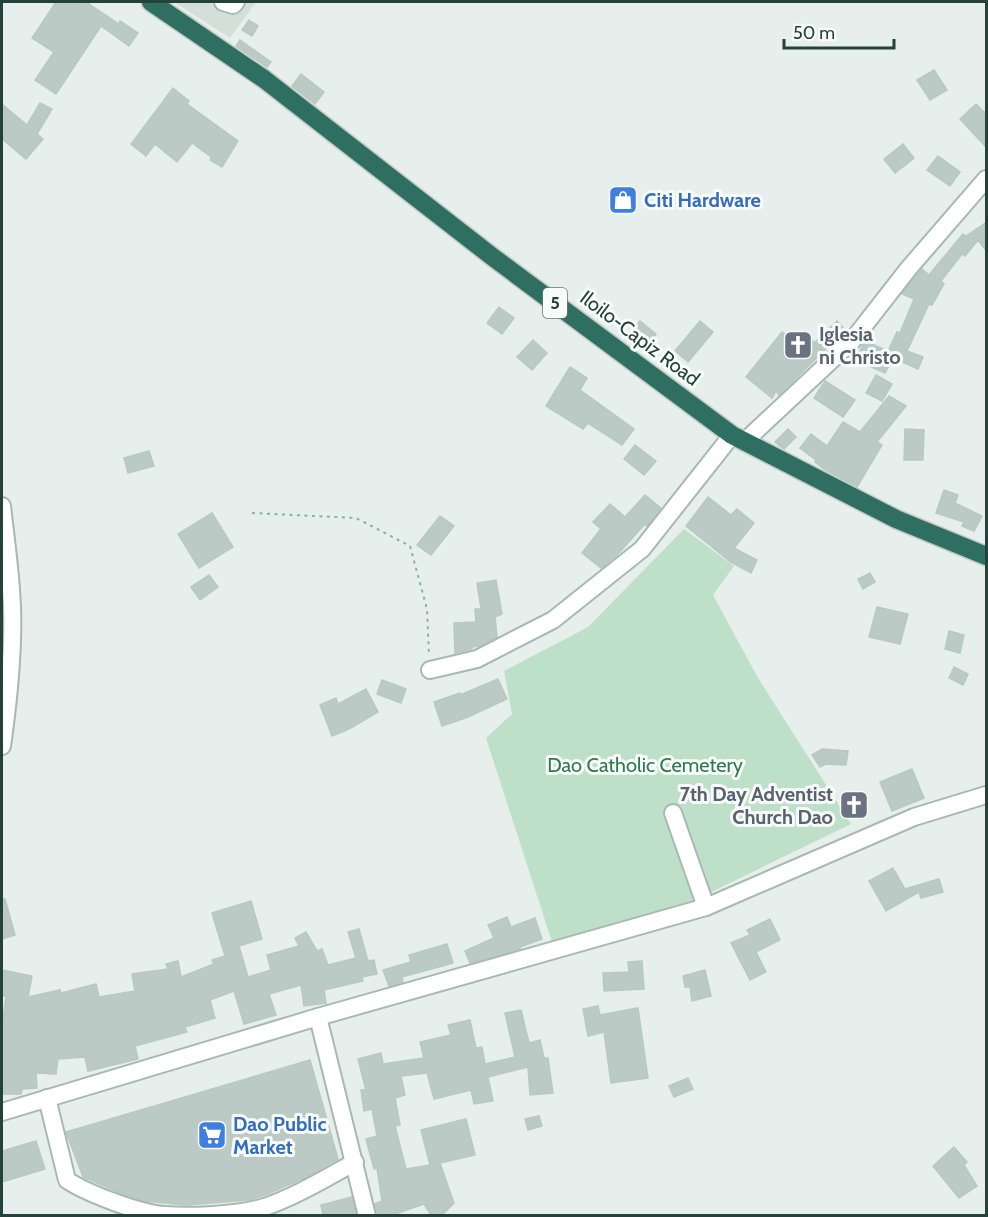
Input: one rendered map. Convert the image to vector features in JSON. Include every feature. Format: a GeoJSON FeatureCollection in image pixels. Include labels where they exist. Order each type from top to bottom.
{"type":"FeatureCollection","features":[{"type":"Feature","properties":{"kind":"highway","name":"Iloilo-Capiz Road"},"geometry":{"type":"LineString","coordinates":[[152,2],[264,79],[494,258],[738,439],[896,519],[987,556]]}},
{"type":"Feature","properties":{"kind":"street"},"geometry":{"type":"LineString","coordinates":[[223,2],[233,5],[236,2]]}},
{"type":"Feature","properties":{"kind":"street"},"geometry":{"type":"LineString","coordinates":[[430,670],[477,659],[553,620],[642,549],[738,439],[852,341],[909,268],[987,179]]}},
{"type":"Feature","properties":{"kind":"street"},"geometry":{"type":"LineString","coordinates":[[2,506],[12,638],[9,697],[2,746]]}},
{"type":"Feature","properties":{"kind":"street"},"geometry":{"type":"LineString","coordinates":[[2,1112],[318,1017],[706,907],[914,817],[987,795]]}},
{"type":"Feature","properties":{"kind":"street"},"geometry":{"type":"LineString","coordinates":[[673,813],[706,907]]}},
{"type":"Feature","properties":{"kind":"street"},"geometry":{"type":"LineString","coordinates":[[318,1017],[367,1215]]}},
{"type":"Feature","properties":{"kind":"street"},"geometry":{"type":"LineString","coordinates":[[47,1098],[67,1180],[89,1193],[163,1215],[218,1214],[261,1208],[298,1192],[355,1162]]}},
{"type":"Feature","properties":{"kind":"path"},"geometry":{"type":"LineString","coordinates":[[252,513],[356,518],[410,546],[427,609],[430,670]]}},
{"type":"Feature","properties":{"kind":"shaded area"},"geometry":{"type":"Polygon","coordinates":[[[174,2],[256,2],[230,38],[174,2]]]}},
{"type":"Feature","properties":{"kind":"green space","name":"Dao Catholic Cemetery"},"geometry":{"type":"Polygon","coordinates":[[[684,529],[734,566],[713,595],[758,678],[851,824],[693,901],[553,945],[486,738],[512,714],[504,671],[588,627],[684,529]]]}},
{"type":"Feature","properties":{"kind":"building"},"geometry":{"type":"Polygon","coordinates":[[[56,2],[86,2],[119,24],[120,21],[138,33],[129,46],[101,26],[56,94],[35,80],[54,52],[32,38],[56,2]]]}},
{"type":"Feature","properties":{"kind":"building"},"geometry":{"type":"Polygon","coordinates":[[[249,20],[258,26],[252,36],[242,30],[249,20]]]}},
{"type":"Feature","properties":{"kind":"building"},"geometry":{"type":"Polygon","coordinates":[[[240,40],[271,62],[267,67],[236,46],[240,40]]]}},
{"type":"Feature","properties":{"kind":"building"},"geometry":{"type":"Polygon","coordinates":[[[934,70],[947,90],[930,100],[917,80],[934,70]]]}},
{"type":"Feature","properties":{"kind":"building"},"geometry":{"type":"Polygon","coordinates":[[[301,74],[324,92],[315,104],[292,86],[301,74]]]}},
{"type":"Feature","properties":{"kind":"building"},"geometry":{"type":"Polygon","coordinates":[[[173,88],[189,101],[187,104],[238,141],[222,167],[210,160],[211,157],[192,143],[177,162],[155,144],[146,156],[131,144],[173,88]]]}},
{"type":"Feature","properties":{"kind":"building"},"geometry":{"type":"Polygon","coordinates":[[[40,103],[52,109],[37,134],[43,139],[26,159],[2,139],[2,104],[27,125],[40,103]]]}},
{"type":"Feature","properties":{"kind":"building"},"geometry":{"type":"Polygon","coordinates":[[[976,104],[987,115],[987,148],[960,119],[976,104]]]}},
{"type":"Feature","properties":{"kind":"building"},"geometry":{"type":"Polygon","coordinates":[[[903,144],[914,158],[895,173],[884,159],[903,144]]]}},
{"type":"Feature","properties":{"kind":"building"},"geometry":{"type":"Polygon","coordinates":[[[938,156],[960,172],[950,186],[927,170],[938,156]]]}},
{"type":"Feature","properties":{"kind":"building"},"geometry":{"type":"Polygon","coordinates":[[[987,222],[987,252],[978,240],[965,256],[962,254],[941,281],[944,284],[932,305],[929,304],[907,351],[923,357],[918,369],[893,358],[885,373],[855,360],[865,341],[888,351],[897,332],[900,333],[914,299],[902,294],[922,269],[929,275],[963,234],[966,236],[987,222]]]}},
{"type":"Feature","properties":{"kind":"building"},"geometry":{"type":"Polygon","coordinates":[[[499,307],[514,318],[502,334],[487,323],[499,307]]]}},
{"type":"Feature","properties":{"kind":"building"},"geometry":{"type":"Polygon","coordinates":[[[640,321],[656,334],[643,351],[627,338],[640,321]]]}},
{"type":"Feature","properties":{"kind":"building"},"geometry":{"type":"Polygon","coordinates":[[[700,321],[713,332],[688,362],[675,351],[700,321]]]}},
{"type":"Feature","properties":{"kind":"building"},"geometry":{"type":"Polygon","coordinates":[[[837,321],[845,330],[779,395],[776,391],[772,398],[746,377],[782,332],[803,349],[812,340],[814,343],[837,321]]]}},
{"type":"Feature","properties":{"kind":"building"},"geometry":{"type":"Polygon","coordinates":[[[533,340],[547,353],[532,370],[517,357],[533,340]]]}},
{"type":"Feature","properties":{"kind":"building"},"geometry":{"type":"Polygon","coordinates":[[[570,367],[587,378],[580,390],[634,429],[622,445],[588,423],[583,429],[546,406],[570,367]]]}},
{"type":"Feature","properties":{"kind":"building"},"geometry":{"type":"Polygon","coordinates":[[[876,375],[892,384],[882,401],[866,393],[876,375]]]}},
{"type":"Feature","properties":{"kind":"building"},"geometry":{"type":"Polygon","coordinates":[[[825,381],[855,400],[843,417],[814,398],[825,381]]]}},
{"type":"Feature","properties":{"kind":"building"},"geometry":{"type":"Polygon","coordinates":[[[889,396],[906,406],[877,442],[882,445],[857,487],[824,469],[800,448],[811,434],[827,446],[843,422],[860,432],[889,396]]]}},
{"type":"Feature","properties":{"kind":"building"},"geometry":{"type":"Polygon","coordinates":[[[788,429],[796,437],[784,449],[775,442],[788,429]]]}},
{"type":"Feature","properties":{"kind":"building"},"geometry":{"type":"Polygon","coordinates":[[[905,429],[924,430],[923,460],[904,460],[905,429]]]}},
{"type":"Feature","properties":{"kind":"building"},"geometry":{"type":"Polygon","coordinates":[[[635,445],[656,461],[644,475],[624,459],[635,445]]]}},
{"type":"Feature","properties":{"kind":"building"},"geometry":{"type":"Polygon","coordinates":[[[149,451],[154,466],[128,473],[124,458],[149,451]]]}},
{"type":"Feature","properties":{"kind":"building"},"geometry":{"type":"Polygon","coordinates":[[[944,490],[958,495],[955,503],[982,516],[974,531],[962,526],[964,522],[936,513],[944,490]]]}},
{"type":"Feature","properties":{"kind":"building"},"geometry":{"type":"Polygon","coordinates":[[[645,495],[661,508],[647,526],[645,524],[617,555],[601,568],[582,553],[601,529],[593,522],[610,504],[625,517],[645,495]]]}},
{"type":"Feature","properties":{"kind":"building"},"geometry":{"type":"Polygon","coordinates":[[[708,497],[731,515],[737,509],[754,523],[734,548],[757,560],[751,573],[731,562],[686,526],[708,497]]]}},
{"type":"Feature","properties":{"kind":"building"},"geometry":{"type":"Polygon","coordinates":[[[212,513],[233,547],[199,568],[178,534],[212,513]]]}},
{"type":"Feature","properties":{"kind":"building"},"geometry":{"type":"Polygon","coordinates":[[[440,516],[454,526],[431,555],[417,545],[440,516]]]}},
{"type":"Feature","properties":{"kind":"building"},"geometry":{"type":"Polygon","coordinates":[[[870,573],[875,582],[863,589],[858,579],[870,573]]]}},
{"type":"Feature","properties":{"kind":"building"},"geometry":{"type":"Polygon","coordinates":[[[209,575],[218,587],[200,600],[191,587],[209,575]]]}},
{"type":"Feature","properties":{"kind":"building"},"geometry":{"type":"Polygon","coordinates":[[[496,580],[502,614],[495,617],[497,637],[472,647],[472,649],[455,653],[454,623],[476,622],[475,609],[481,609],[477,583],[496,580]]]}},
{"type":"Feature","properties":{"kind":"building"},"geometry":{"type":"Polygon","coordinates":[[[877,607],[908,614],[900,644],[869,637],[877,607]]]}},
{"type":"Feature","properties":{"kind":"building"},"geometry":{"type":"Polygon","coordinates":[[[949,631],[964,635],[960,653],[945,649],[949,631]]]}},
{"type":"Feature","properties":{"kind":"building"},"geometry":{"type":"Polygon","coordinates":[[[954,667],[968,674],[963,685],[949,678],[954,667]]]}},
{"type":"Feature","properties":{"kind":"building"},"geometry":{"type":"Polygon","coordinates":[[[498,679],[507,699],[442,726],[434,702],[460,693],[460,695],[498,679]]]}},
{"type":"Feature","properties":{"kind":"building"},"geometry":{"type":"Polygon","coordinates":[[[382,680],[406,689],[401,703],[377,694],[382,680]]]}},
{"type":"Feature","properties":{"kind":"building"},"geometry":{"type":"Polygon","coordinates":[[[366,689],[378,712],[332,736],[320,705],[336,698],[338,704],[366,689]]]}},
{"type":"Feature","properties":{"kind":"building"},"geometry":{"type":"Polygon","coordinates":[[[822,749],[848,751],[846,765],[826,764],[820,767],[812,755],[822,749]]]}},
{"type":"Feature","properties":{"kind":"building"},"geometry":{"type":"Polygon","coordinates":[[[912,769],[924,798],[892,811],[880,782],[912,769]]]}},
{"type":"Feature","properties":{"kind":"building"},"geometry":{"type":"Polygon","coordinates":[[[893,868],[905,889],[939,879],[943,892],[921,898],[919,892],[886,911],[869,881],[893,868]]]}},
{"type":"Feature","properties":{"kind":"building"},"geometry":{"type":"Polygon","coordinates":[[[2,899],[5,899],[15,935],[2,939],[2,899]]]}},
{"type":"Feature","properties":{"kind":"building"},"geometry":{"type":"Polygon","coordinates":[[[251,901],[262,939],[239,946],[248,977],[271,970],[267,955],[299,946],[295,938],[306,932],[317,951],[322,949],[328,965],[356,958],[348,932],[359,929],[368,961],[374,960],[377,974],[362,977],[363,981],[324,990],[326,1003],[304,1006],[301,985],[269,994],[276,1015],[244,1024],[234,991],[210,1000],[215,1018],[185,1027],[187,1032],[135,1046],[138,1059],[88,1071],[85,1057],[58,1059],[56,1074],[36,1073],[37,1088],[22,1089],[21,1094],[2,1094],[2,1025],[6,996],[2,996],[2,970],[32,976],[28,997],[60,990],[61,993],[96,984],[99,997],[135,991],[132,974],[168,969],[166,964],[178,961],[181,977],[214,964],[212,960],[225,956],[212,913],[251,901]]]}},
{"type":"Feature","properties":{"kind":"building"},"geometry":{"type":"Polygon","coordinates":[[[507,917],[511,927],[535,918],[542,939],[520,947],[520,949],[470,963],[465,951],[494,938],[488,925],[507,917]]]}},
{"type":"Feature","properties":{"kind":"building"},"geometry":{"type":"Polygon","coordinates":[[[770,919],[780,940],[756,952],[766,972],[750,980],[731,943],[750,935],[747,930],[770,919]]]}},
{"type":"Feature","properties":{"kind":"building"},"geometry":{"type":"Polygon","coordinates":[[[447,944],[453,963],[402,977],[403,982],[389,986],[383,970],[411,962],[409,955],[447,944]]]}},
{"type":"Feature","properties":{"kind":"building"},"geometry":{"type":"Polygon","coordinates":[[[642,961],[644,989],[604,991],[603,973],[629,972],[628,962],[642,961]]]}},
{"type":"Feature","properties":{"kind":"building"},"geometry":{"type":"Polygon","coordinates":[[[705,970],[711,996],[692,1001],[690,987],[685,987],[683,976],[705,970]]]}},
{"type":"Feature","properties":{"kind":"building"},"geometry":{"type":"Polygon","coordinates":[[[598,1006],[600,1015],[638,1008],[648,1078],[611,1083],[604,1032],[588,1036],[583,1009],[598,1006]]]}},
{"type":"Feature","properties":{"kind":"building"},"geometry":{"type":"Polygon","coordinates":[[[521,1010],[529,1043],[540,1040],[544,1058],[548,1058],[553,1093],[530,1095],[528,1067],[488,1077],[493,1101],[474,1104],[471,1090],[434,1099],[427,1073],[401,1076],[405,1095],[395,1098],[400,1125],[395,1126],[406,1169],[430,1165],[421,1130],[466,1119],[475,1155],[440,1163],[454,1203],[442,1215],[431,1215],[424,1204],[392,1215],[378,1215],[375,1204],[382,1201],[377,1168],[374,1169],[366,1139],[377,1136],[372,1109],[364,1111],[361,1090],[366,1090],[358,1059],[381,1053],[383,1064],[424,1058],[420,1042],[451,1035],[448,1025],[470,1020],[476,1048],[482,1047],[485,1064],[515,1057],[505,1013],[521,1010]]]}},
{"type":"Feature","properties":{"kind":"building"},"geometry":{"type":"Polygon","coordinates":[[[310,1060],[338,1159],[304,1178],[249,1200],[186,1205],[145,1201],[83,1177],[66,1132],[310,1060]]]}},
{"type":"Feature","properties":{"kind":"building"},"geometry":{"type":"Polygon","coordinates":[[[688,1078],[693,1089],[674,1097],[669,1086],[688,1078]]]}},
{"type":"Feature","properties":{"kind":"building"},"geometry":{"type":"Polygon","coordinates":[[[539,1116],[542,1126],[528,1130],[525,1119],[539,1116]]]}},
{"type":"Feature","properties":{"kind":"building"},"geometry":{"type":"Polygon","coordinates":[[[36,1141],[45,1169],[2,1182],[2,1151],[36,1141]]]}},
{"type":"Feature","properties":{"kind":"building"},"geometry":{"type":"Polygon","coordinates":[[[954,1147],[967,1162],[964,1165],[977,1186],[959,1198],[933,1166],[954,1147]]]}},
{"type":"Feature","properties":{"kind":"building"},"geometry":{"type":"Polygon","coordinates":[[[352,1197],[356,1215],[323,1215],[321,1205],[352,1197]]]}},
{"type":"Feature","properties":{"kind":"place","name":"Citi Hardware"},"geometry":{"type":"Point","coordinates":[623,200]}},
{"type":"Feature","properties":{"kind":"place","name":"Iglesia ni Christo"},"geometry":{"type":"Point","coordinates":[798,345]}},
{"type":"Feature","properties":{"kind":"place","name":"7th Day Adventist Church Dao"},"geometry":{"type":"Point","coordinates":[854,805]}},
{"type":"Feature","properties":{"kind":"place","name":"Dao Public Market"},"geometry":{"type":"Point","coordinates":[212,1135]}}]}
